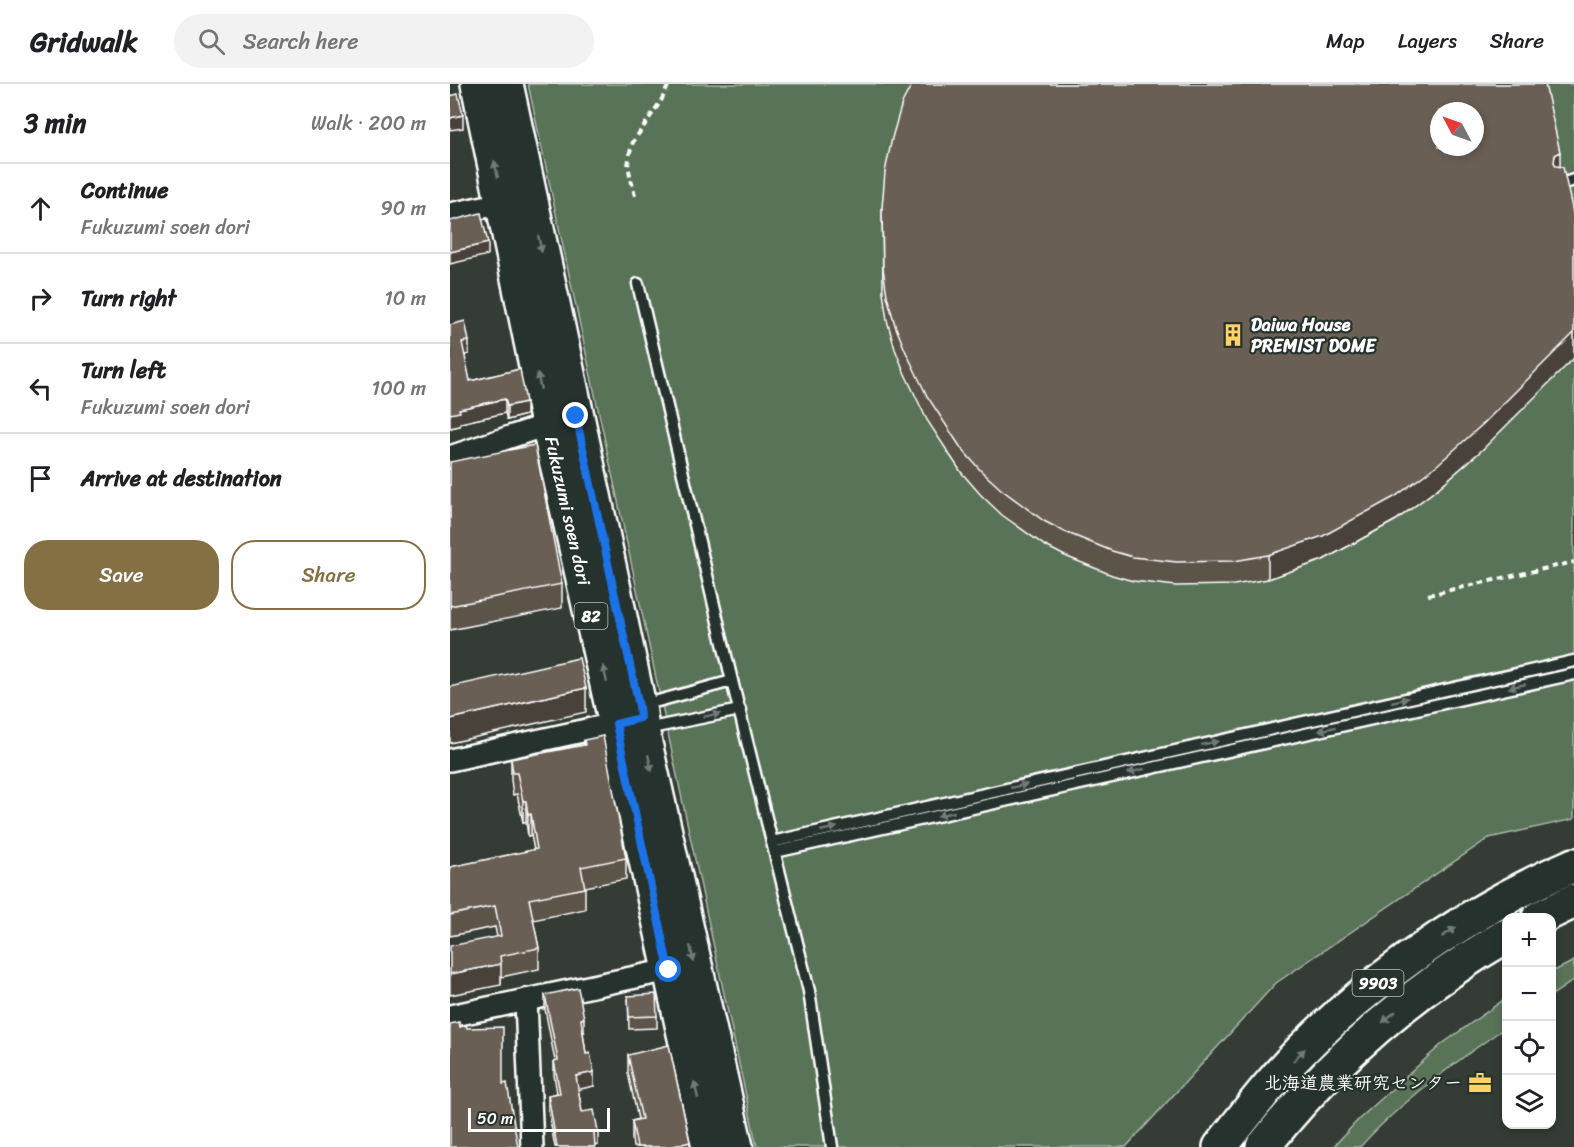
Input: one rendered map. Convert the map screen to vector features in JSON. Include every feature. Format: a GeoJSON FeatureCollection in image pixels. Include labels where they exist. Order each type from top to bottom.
{"type":"FeatureCollection","features":[{"type":"Feature","properties":{"kind":"main road","name":"Fukuzumi soen dori"},"geometry":{"type":"LineString","coordinates":[[478,84],[503,203],[562,420],[736,1147]]}},
{"type":"Feature","properties":{"kind":"main road","name":"Fukuzumi soen dori"},"geometry":{"type":"LineString","coordinates":[[506,84],[562,420]]}},
{"type":"Feature","properties":{"kind":"main road","name":"Fukuzumi soen dori"},"geometry":{"type":"LineString","coordinates":[[635,719],[669,970],[709,1147]]}},
{"type":"Feature","properties":{"kind":"main road","name":"9903"},"geometry":{"type":"LineString","coordinates":[[1220,1147],[1269,1085],[1301,1051],[1388,975],[1465,921],[1543,878],[1574,865]]}},
{"type":"Feature","properties":{"kind":"main road","name":"9903"},"geometry":{"type":"LineString","coordinates":[[1263,1147],[1304,1099],[1374,1029],[1450,971],[1502,938]]}},
{"type":"Feature","properties":{"kind":"street"},"geometry":{"type":"LineString","coordinates":[[450,214],[503,203]]}},
{"type":"Feature","properties":{"kind":"street"},"geometry":{"type":"LineString","coordinates":[[450,457],[562,420]]}},
{"type":"Feature","properties":{"kind":"street"},"geometry":{"type":"LineString","coordinates":[[450,759],[635,719]]}},
{"type":"Feature","properties":{"kind":"street"},"geometry":{"type":"LineString","coordinates":[[450,1016],[669,970]]}},
{"type":"Feature","properties":{"kind":"street"},"geometry":{"type":"LineString","coordinates":[[526,1000],[532,1147]]}},
{"type":"Feature","properties":{"kind":"lane"},"geometry":{"type":"LineString","coordinates":[[1562,184],[1574,180]]}},
{"type":"Feature","properties":{"kind":"lane"},"geometry":{"type":"LineString","coordinates":[[639,284],[732,681],[809,991],[832,1147]]}},
{"type":"Feature","properties":{"kind":"lane"},"geometry":{"type":"LineString","coordinates":[[774,847],[1574,661]]}},
{"type":"Feature","properties":{"kind":"lane"},"geometry":{"type":"LineString","coordinates":[[774,847],[1574,674]]}},
{"type":"Feature","properties":{"kind":"lane"},"geometry":{"type":"LineString","coordinates":[[635,719],[732,681]]}},
{"type":"Feature","properties":{"kind":"lane"},"geometry":{"type":"LineString","coordinates":[[635,719],[740,710]]}},
{"type":"Feature","properties":{"kind":"path"},"geometry":{"type":"LineString","coordinates":[[635,196],[628,166],[633,142],[662,101],[669,84]]}},
{"type":"Feature","properties":{"kind":"path"},"geometry":{"type":"LineString","coordinates":[[1428,595],[1574,562]]}},
{"type":"Feature","properties":{"kind":"green space"},"geometry":{"type":"Polygon","coordinates":[[[528,84],[1574,84],[1574,819],[1489,838],[1276,983],[1126,1147],[757,1147],[528,84]]]}},
{"type":"Feature","properties":{"kind":"green space"},"geometry":{"type":"Polygon","coordinates":[[[1574,961],[1574,980],[1556,992],[1556,970],[1574,961]]]}},
{"type":"Feature","properties":{"kind":"green space"},"geometry":{"type":"Polygon","coordinates":[[[1502,1001],[1502,1030],[1411,1098],[1360,1147],[1333,1147],[1359,1119],[1442,1044],[1502,1001]]]}},
{"type":"Feature","properties":{"kind":"building","name":"Daiwa House PREMIST DOME"},"geometry":{"type":"Polygon","coordinates":[[[912,84],[1545,84],[1560,152],[1555,155],[1554,162],[1556,166],[1563,167],[1574,217],[1574,333],[1483,424],[1436,466],[1396,496],[1323,536],[1268,555],[1234,561],[1176,562],[1133,557],[1112,551],[1044,521],[1002,490],[961,448],[927,396],[895,325],[887,296],[883,268],[882,208],[885,172],[902,103],[912,84]]]}},
{"type":"Feature","properties":{"kind":"building"},"geometry":{"type":"Polygon","coordinates":[[[458,94],[463,115],[450,118],[450,96],[458,94]]]}},
{"type":"Feature","properties":{"kind":"building"},"geometry":{"type":"Polygon","coordinates":[[[481,213],[488,243],[450,252],[450,221],[481,213]]]}},
{"type":"Feature","properties":{"kind":"building"},"geometry":{"type":"Polygon","coordinates":[[[465,321],[469,341],[462,342],[470,381],[520,369],[526,402],[507,406],[505,399],[459,409],[460,412],[450,414],[450,325],[465,321]]]}},
{"type":"Feature","properties":{"kind":"building"},"geometry":{"type":"Polygon","coordinates":[[[535,445],[562,584],[450,606],[450,462],[535,445]]]}},
{"type":"Feature","properties":{"kind":"building"},"geometry":{"type":"Polygon","coordinates":[[[579,658],[586,688],[450,719],[450,687],[579,658]]]}},
{"type":"Feature","properties":{"kind":"building"},"geometry":{"type":"Polygon","coordinates":[[[603,736],[626,858],[581,867],[585,888],[529,899],[539,948],[500,956],[501,964],[450,974],[450,946],[501,936],[495,906],[450,915],[450,867],[537,849],[531,814],[528,815],[517,773],[513,773],[511,759],[585,745],[584,740],[603,736]]]}},
{"type":"Feature","properties":{"kind":"building"},"geometry":{"type":"Polygon","coordinates":[[[578,988],[584,1018],[581,1019],[586,1054],[590,1053],[594,1072],[576,1076],[582,1112],[594,1110],[598,1131],[594,1132],[595,1147],[557,1147],[548,1095],[560,1093],[554,1061],[558,1060],[545,995],[578,988]]]}},
{"type":"Feature","properties":{"kind":"building"},"geometry":{"type":"Polygon","coordinates":[[[656,994],[657,1016],[629,1017],[628,996],[656,994]]]}},
{"type":"Feature","properties":{"kind":"building"},"geometry":{"type":"Polygon","coordinates":[[[459,1022],[460,1027],[466,1025],[467,1028],[503,1027],[503,1084],[507,1083],[518,1147],[450,1147],[450,1024],[459,1022]]]}},
{"type":"Feature","properties":{"kind":"building"},"geometry":{"type":"Polygon","coordinates":[[[669,1045],[690,1142],[670,1147],[637,1147],[632,1121],[642,1119],[628,1055],[669,1045]]]}},
{"type":"Feature","properties":{"kind":"place","name":"Daiwa House PREMIST DOME"},"geometry":{"type":"Point","coordinates":[1233,335]}},
{"type":"Feature","properties":{"kind":"place","name":"北海道農業研究センター"},"geometry":{"type":"Point","coordinates":[1480,1083]}},
{"type":"Feature","properties":{"kind":"route"},"geometry":{"type":"LineString","coordinates":[[576,416],[639,706],[640,718],[616,724],[669,970]]}}]}
